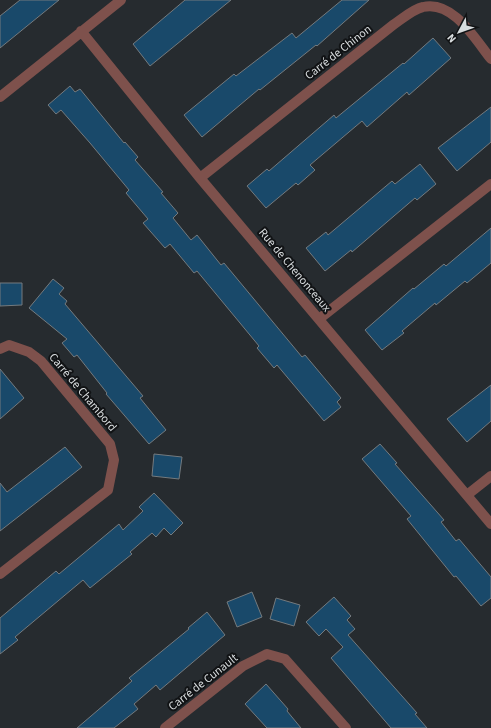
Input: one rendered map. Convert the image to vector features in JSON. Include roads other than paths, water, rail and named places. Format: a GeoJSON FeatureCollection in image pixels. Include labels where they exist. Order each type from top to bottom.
{"type":"FeatureCollection","features":[{"type":"Feature","properties":{"kind":"street"},"geometry":{"type":"LineString","coordinates":[[0,97],[121,0]]}},
{"type":"Feature","properties":{"kind":"street","name":"Carré de Chinon"},"geometry":{"type":"LineString","coordinates":[[200,178],[393,24],[422,6],[441,7],[456,16],[491,58]]}},
{"type":"Feature","properties":{"kind":"street","name":"Rue de Chenonceaux"},"geometry":{"type":"LineString","coordinates":[[81,31],[200,178],[491,524]]}},
{"type":"Feature","properties":{"kind":"street"},"geometry":{"type":"LineString","coordinates":[[319,319],[491,184]]}},
{"type":"Feature","properties":{"kind":"street","name":"Carré de Chambord"},"geometry":{"type":"LineString","coordinates":[[0,349],[9,345],[29,352],[40,361],[110,444],[114,460],[108,490],[0,574]]}},
{"type":"Feature","properties":{"kind":"street"},"geometry":{"type":"LineString","coordinates":[[467,495],[491,476]]}},
{"type":"Feature","properties":{"kind":"street","name":"Carré de Cunault"},"geometry":{"type":"LineString","coordinates":[[165,728],[242,666],[266,654],[285,658],[346,728]]}}]}
